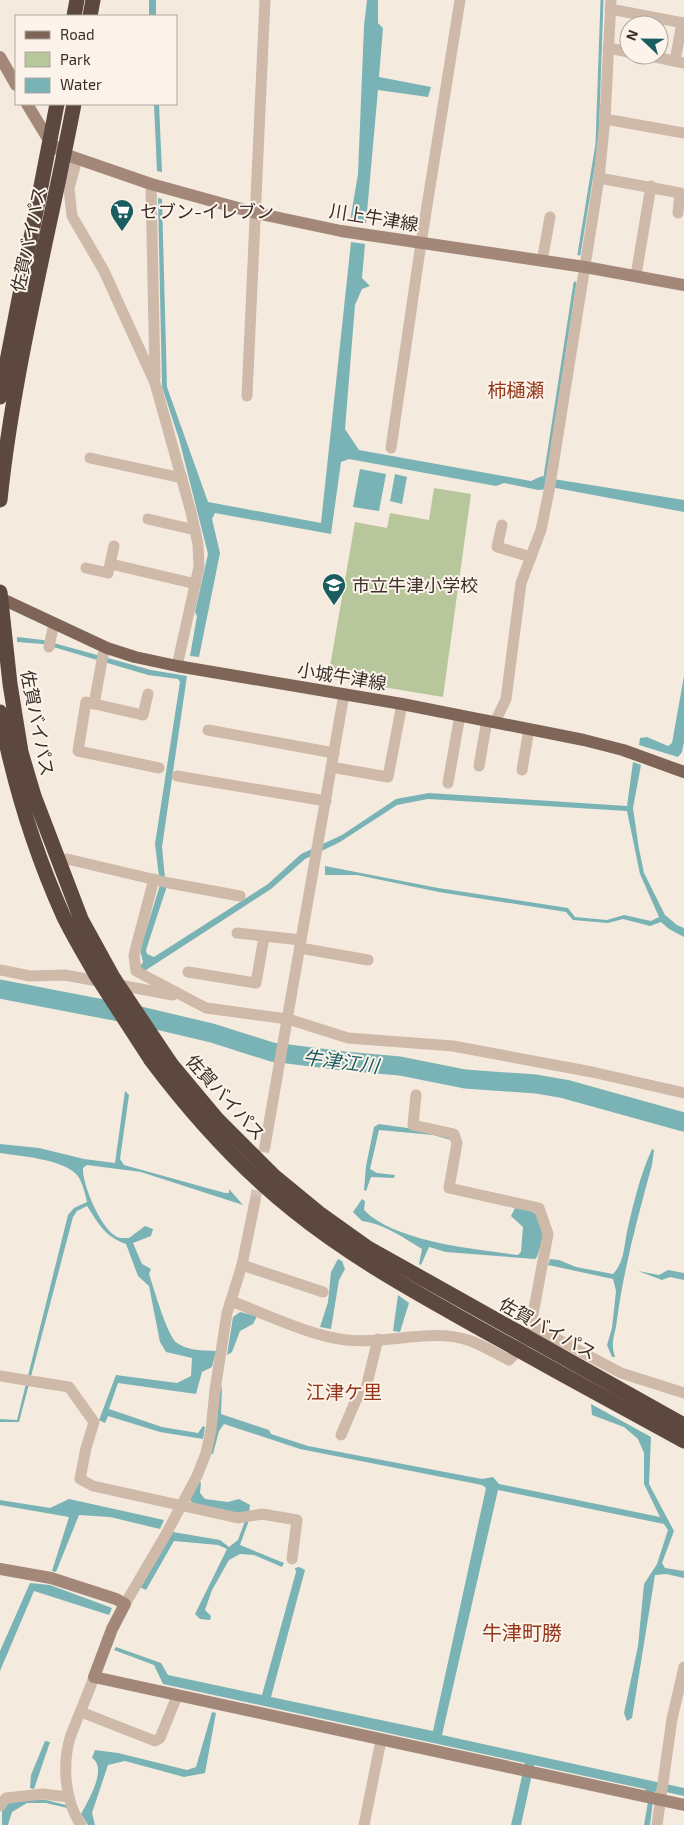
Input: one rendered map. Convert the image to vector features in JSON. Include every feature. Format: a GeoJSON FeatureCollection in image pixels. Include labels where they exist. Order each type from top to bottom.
{"type":"FeatureCollection","features":[{"type":"Feature","properties":{"kind":"highway"},"geometry":{"type":"LineString","coordinates":[[74,15],[77,0]]}},
{"type":"Feature","properties":{"kind":"highway"},"geometry":{"type":"LineString","coordinates":[[90,15],[93,0]]}},
{"type":"Feature","properties":{"kind":"highway","name":"佐賀バイパス"},"geometry":{"type":"LineString","coordinates":[[0,397],[57,105]]}},
{"type":"Feature","properties":{"kind":"highway","name":"佐賀バイパス"},"geometry":{"type":"LineString","coordinates":[[0,500],[5,451],[14,396],[70,156],[74,105]]}},
{"type":"Feature","properties":{"kind":"highway","name":"佐賀バイパス"},"geometry":{"type":"LineString","coordinates":[[0,592],[10,684],[21,752],[34,796],[81,919],[114,979],[171,1064],[217,1119],[274,1176],[368,1248],[525,1338],[684,1425]]}},
{"type":"Feature","properties":{"kind":"highway","name":"佐賀バイパス"},"geometry":{"type":"LineString","coordinates":[[0,712],[8,756],[22,804],[40,860],[64,916],[96,975],[151,1060],[179,1098],[218,1141],[260,1182],[333,1241],[394,1280],[525,1338],[684,1442]]}},
{"type":"Feature","properties":{"kind":"main road","name":"小城牛津線"},"geometry":{"type":"LineString","coordinates":[[0,598],[54,623],[104,655],[136,657],[177,666],[491,721],[623,750],[684,772]]}},
{"type":"Feature","properties":{"kind":"street"},"geometry":{"type":"LineString","coordinates":[[248,396],[265,0]]}},
{"type":"Feature","properties":{"kind":"street"},"geometry":{"type":"LineString","coordinates":[[390,448],[460,0]]}},
{"type":"Feature","properties":{"kind":"street"},"geometry":{"type":"LineString","coordinates":[[479,766],[491,721],[506,699],[521,583],[541,530],[549,491],[599,178],[605,119],[610,5],[683,23],[679,62]]}},
{"type":"Feature","properties":{"kind":"street"},"geometry":{"type":"LineString","coordinates":[[608,48],[619,50]]}},
{"type":"Feature","properties":{"kind":"street"},"geometry":{"type":"LineString","coordinates":[[0,57],[15,83]]}},
{"type":"Feature","properties":{"kind":"street"},"geometry":{"type":"LineString","coordinates":[[28,105],[50,142],[70,156],[69,188],[72,216],[104,271],[155,383],[182,478],[198,544],[199,567],[177,666]]}},
{"type":"Feature","properties":{"kind":"street"},"geometry":{"type":"LineString","coordinates":[[605,119],[684,133]]}},
{"type":"Feature","properties":{"kind":"street","name":"川上牛津線"},"geometry":{"type":"LineString","coordinates":[[70,156],[151,184],[256,213],[341,231],[636,275],[684,285]]}},
{"type":"Feature","properties":{"kind":"street"},"geometry":{"type":"LineString","coordinates":[[599,178],[651,186],[680,193],[678,213]]}},
{"type":"Feature","properties":{"kind":"street"},"geometry":{"type":"LineString","coordinates":[[151,184],[155,383]]}},
{"type":"Feature","properties":{"kind":"street"},"geometry":{"type":"LineString","coordinates":[[636,275],[651,186]]}},
{"type":"Feature","properties":{"kind":"street"},"geometry":{"type":"LineString","coordinates":[[542,261],[550,217]]}},
{"type":"Feature","properties":{"kind":"street"},"geometry":{"type":"LineString","coordinates":[[90,458],[182,478]]}},
{"type":"Feature","properties":{"kind":"street"},"geometry":{"type":"LineString","coordinates":[[148,519],[195,530]]}},
{"type":"Feature","properties":{"kind":"street"},"geometry":{"type":"LineString","coordinates":[[502,525],[497,547],[531,557]]}},
{"type":"Feature","properties":{"kind":"street"},"geometry":{"type":"LineString","coordinates":[[86,568],[108,573],[114,546]]}},
{"type":"Feature","properties":{"kind":"street"},"geometry":{"type":"LineString","coordinates":[[110,564],[196,584]]}},
{"type":"Feature","properties":{"kind":"street"},"geometry":{"type":"LineString","coordinates":[[49,643],[54,623]]}},
{"type":"Feature","properties":{"kind":"street"},"geometry":{"type":"LineString","coordinates":[[94,704],[104,655]]}},
{"type":"Feature","properties":{"kind":"street"},"geometry":{"type":"LineString","coordinates":[[148,694],[143,715],[86,702],[78,751],[159,768]]}},
{"type":"Feature","properties":{"kind":"street"},"geometry":{"type":"LineString","coordinates":[[265,1146],[344,694]]}},
{"type":"Feature","properties":{"kind":"street"},"geometry":{"type":"LineString","coordinates":[[332,767],[388,777],[402,704]]}},
{"type":"Feature","properties":{"kind":"street"},"geometry":{"type":"LineString","coordinates":[[448,783],[460,715]]}},
{"type":"Feature","properties":{"kind":"street"},"geometry":{"type":"LineString","coordinates":[[522,770],[529,729]]}},
{"type":"Feature","properties":{"kind":"street"},"geometry":{"type":"LineString","coordinates":[[208,730],[334,753]]}},
{"type":"Feature","properties":{"kind":"street"},"geometry":{"type":"LineString","coordinates":[[176,776],[326,801]]}},
{"type":"Feature","properties":{"kind":"street"},"geometry":{"type":"LineString","coordinates":[[59,861],[67,859],[169,883],[240,896]]}},
{"type":"Feature","properties":{"kind":"street"},"geometry":{"type":"LineString","coordinates":[[154,879],[134,955],[136,971],[206,1008],[287,1023],[348,1038],[453,1046],[592,1072],[684,1093]]}},
{"type":"Feature","properties":{"kind":"street"},"geometry":{"type":"LineString","coordinates":[[237,933],[300,944],[368,960]]}},
{"type":"Feature","properties":{"kind":"street"},"geometry":{"type":"LineString","coordinates":[[188,972],[256,983],[264,937]]}},
{"type":"Feature","properties":{"kind":"street"},"geometry":{"type":"LineString","coordinates":[[0,970],[30,976],[65,974],[184,997]]}},
{"type":"Feature","properties":{"kind":"street"},"geometry":{"type":"LineString","coordinates":[[231,1301],[320,1335],[348,1340],[430,1335],[452,1337],[471,1341],[509,1360],[525,1338],[548,1234],[538,1208],[449,1188],[457,1143],[454,1134],[413,1125],[416,1095]]}},
{"type":"Feature","properties":{"kind":"street"},"geometry":{"type":"LineString","coordinates":[[81,1825],[74,1814],[69,1797],[67,1759],[70,1740],[112,1630],[197,1476],[206,1453],[226,1323],[242,1265],[255,1201]]}},
{"type":"Feature","properties":{"kind":"street"},"geometry":{"type":"LineString","coordinates":[[242,1265],[323,1292]]}},
{"type":"Feature","properties":{"kind":"street"},"geometry":{"type":"LineString","coordinates":[[525,1338],[621,1373],[684,1393]]}},
{"type":"Feature","properties":{"kind":"street"},"geometry":{"type":"LineString","coordinates":[[341,1435],[356,1400],[366,1388],[378,1339]]}},
{"type":"Feature","properties":{"kind":"street"},"geometry":{"type":"LineString","coordinates":[[0,1376],[69,1387],[94,1422],[86,1448],[80,1479],[93,1486],[238,1518],[262,1514],[297,1520],[292,1559]]}},
{"type":"Feature","properties":{"kind":"street"},"geometry":{"type":"LineString","coordinates":[[639,1400],[650,1382]]}},
{"type":"Feature","properties":{"kind":"street"},"geometry":{"type":"LineString","coordinates":[[0,1569],[51,1578],[116,1599],[125,1604]]}},
{"type":"Feature","properties":{"kind":"street"},"geometry":{"type":"LineString","coordinates":[[657,1825],[672,1719],[684,1667]]}},
{"type":"Feature","properties":{"kind":"street"},"geometry":{"type":"LineString","coordinates":[[94,1677],[644,1797],[661,1797],[684,1805]]}},
{"type":"Feature","properties":{"kind":"street"},"geometry":{"type":"LineString","coordinates":[[81,1712],[155,1741],[160,1738],[177,1696]]}},
{"type":"Feature","properties":{"kind":"street"},"geometry":{"type":"LineString","coordinates":[[364,1825],[381,1740]]}},
{"type":"Feature","properties":{"kind":"street"},"geometry":{"type":"LineString","coordinates":[[0,1806],[6,1798],[43,1794],[69,1797]]}},
{"type":"Feature","properties":{"kind":"green space"},"geometry":{"type":"Polygon","coordinates":[[[434,488],[471,494],[443,697],[328,678],[355,522],[387,528],[390,513],[429,520],[434,488]]]}},
{"type":"Feature","properties":{"kind":"water"},"geometry":{"type":"Polygon","coordinates":[[[149,0],[156,0],[156,15],[149,15],[149,0]]]}},
{"type":"Feature","properties":{"kind":"water"},"geometry":{"type":"Polygon","coordinates":[[[367,0],[378,0],[378,23],[383,28],[379,77],[431,87],[428,97],[378,90],[366,223],[350,221],[358,174],[364,26],[367,0]]]}},
{"type":"Feature","properties":{"kind":"water"},"geometry":{"type":"Polygon","coordinates":[[[154,105],[159,105],[162,172],[157,171],[154,105]]]}},
{"type":"Feature","properties":{"kind":"water"},"geometry":{"type":"Polygon","coordinates":[[[158,198],[162,199],[167,387],[208,502],[321,523],[351,242],[365,244],[362,278],[370,286],[362,289],[355,305],[345,429],[359,450],[531,481],[542,476],[684,500],[684,512],[556,488],[538,490],[504,483],[496,486],[349,459],[341,462],[331,534],[215,513],[212,519],[220,553],[199,657],[190,656],[197,616],[195,612],[208,554],[179,439],[162,387],[158,198]]]}},
{"type":"Feature","properties":{"kind":"water"},"geometry":{"type":"Polygon","coordinates":[[[360,469],[386,474],[379,511],[353,507],[360,469]]]}},
{"type":"Feature","properties":{"kind":"water"},"geometry":{"type":"Polygon","coordinates":[[[395,474],[407,477],[402,504],[390,501],[395,474]]]}},
{"type":"Feature","properties":{"kind":"water"},"geometry":{"type":"Polygon","coordinates":[[[17,637],[43,640],[151,670],[187,676],[162,847],[166,889],[146,950],[147,954],[154,957],[268,884],[301,854],[342,835],[396,799],[429,793],[627,806],[633,762],[641,765],[633,808],[644,873],[665,915],[684,928],[684,937],[661,922],[650,926],[623,919],[608,923],[573,920],[566,912],[439,892],[357,875],[325,875],[325,866],[438,888],[568,908],[575,917],[607,920],[624,915],[651,921],[659,917],[640,874],[627,811],[428,799],[397,805],[340,842],[305,859],[271,889],[143,972],[139,968],[143,962],[140,950],[160,885],[155,844],[180,682],[178,679],[148,675],[43,644],[17,642],[17,637]]]}},
{"type":"Feature","properties":{"kind":"water"},"geometry":{"type":"Polygon","coordinates":[[[684,676],[684,742],[682,752],[678,757],[639,745],[640,738],[647,737],[668,746],[672,743],[684,676]]]}},
{"type":"Feature","properties":{"kind":"water"},"geometry":{"type":"Polygon","coordinates":[[[125,1091],[129,1095],[120,1159],[124,1165],[225,1193],[229,1193],[229,1189],[243,1205],[141,1172],[87,1165],[83,1168],[85,1184],[93,1204],[103,1223],[114,1235],[119,1238],[129,1238],[145,1226],[153,1229],[151,1236],[133,1243],[142,1264],[151,1269],[149,1274],[165,1322],[173,1339],[181,1346],[196,1350],[216,1351],[212,1367],[202,1372],[196,1394],[118,1383],[109,1409],[162,1427],[198,1433],[203,1426],[205,1427],[203,1439],[160,1432],[108,1416],[105,1423],[99,1420],[116,1375],[177,1383],[191,1376],[192,1358],[166,1352],[160,1342],[149,1286],[138,1276],[126,1244],[107,1233],[87,1206],[77,1211],[73,1217],[19,1422],[0,1422],[0,1419],[17,1420],[68,1215],[74,1208],[87,1202],[80,1179],[68,1168],[50,1161],[0,1153],[0,1144],[39,1148],[84,1159],[115,1163],[125,1091]]]}},
{"type":"Feature","properties":{"kind":"water"},"geometry":{"type":"Polygon","coordinates":[[[379,1124],[436,1132],[451,1138],[451,1140],[433,1135],[379,1130],[370,1169],[377,1173],[395,1175],[394,1178],[371,1177],[366,1191],[364,1190],[366,1166],[374,1127],[379,1124]]]}},
{"type":"Feature","properties":{"kind":"water"},"geometry":{"type":"Polygon","coordinates":[[[652,1149],[654,1150],[652,1165],[623,1281],[613,1343],[615,1357],[612,1357],[607,1345],[612,1328],[616,1291],[613,1279],[548,1265],[550,1259],[559,1260],[576,1267],[613,1274],[622,1258],[635,1197],[652,1149]]]}},
{"type":"Feature","properties":{"kind":"water"},"geometry":{"type":"Polygon","coordinates":[[[362,1199],[365,1201],[364,1210],[378,1221],[395,1230],[415,1237],[458,1247],[518,1255],[521,1252],[523,1227],[511,1216],[515,1208],[529,1210],[536,1214],[544,1235],[535,1259],[446,1252],[429,1247],[421,1265],[419,1264],[422,1249],[386,1228],[362,1221],[353,1212],[362,1199]]]}},
{"type":"Feature","properties":{"kind":"water"},"geometry":{"type":"Polygon","coordinates":[[[338,1259],[342,1261],[345,1269],[339,1280],[331,1329],[320,1327],[328,1302],[331,1272],[338,1259]]]}},
{"type":"Feature","properties":{"kind":"water"},"geometry":{"type":"Polygon","coordinates":[[[668,1270],[684,1273],[684,1280],[670,1277],[662,1280],[638,1271],[659,1275],[668,1270]]]}},
{"type":"Feature","properties":{"kind":"water"},"geometry":{"type":"Polygon","coordinates":[[[398,1295],[409,1303],[400,1332],[393,1331],[398,1295]]]}},
{"type":"Feature","properties":{"kind":"water"},"geometry":{"type":"Polygon","coordinates":[[[240,1312],[257,1316],[253,1324],[240,1331],[232,1352],[227,1355],[233,1317],[240,1312]]]}},
{"type":"Feature","properties":{"kind":"water"},"geometry":{"type":"Polygon","coordinates":[[[222,1385],[221,1414],[269,1430],[271,1434],[308,1446],[482,1479],[493,1477],[499,1484],[660,1517],[644,1484],[644,1453],[638,1439],[624,1427],[592,1415],[591,1404],[651,1437],[649,1484],[674,1531],[662,1563],[665,1568],[684,1571],[684,1578],[666,1574],[655,1575],[632,1718],[627,1721],[624,1713],[638,1646],[644,1584],[657,1564],[668,1530],[664,1524],[498,1490],[442,1735],[684,1788],[684,1796],[657,1790],[654,1793],[650,1825],[644,1825],[649,1796],[645,1789],[534,1765],[521,1825],[511,1825],[525,1763],[163,1684],[154,1665],[114,1650],[116,1647],[161,1663],[168,1675],[262,1695],[296,1572],[295,1568],[299,1567],[305,1570],[271,1697],[433,1731],[486,1488],[482,1485],[300,1449],[224,1424],[219,1431],[213,1454],[211,1454],[222,1385]]]}},
{"type":"Feature","properties":{"kind":"water"},"geometry":{"type":"Polygon","coordinates":[[[199,1481],[201,1483],[200,1493],[205,1499],[228,1502],[239,1499],[250,1505],[248,1523],[240,1545],[284,1563],[282,1567],[254,1555],[240,1554],[229,1560],[212,1590],[205,1610],[211,1616],[210,1620],[200,1619],[195,1614],[227,1549],[218,1545],[174,1541],[146,1590],[140,1587],[173,1532],[220,1540],[229,1547],[238,1540],[245,1521],[236,1513],[192,1503],[190,1500],[199,1481]]]}},
{"type":"Feature","properties":{"kind":"water"},"geometry":{"type":"Polygon","coordinates":[[[69,1499],[164,1520],[160,1529],[110,1517],[79,1515],[56,1572],[52,1571],[69,1517],[0,1505],[0,1500],[50,1508],[69,1499]]]}},
{"type":"Feature","properties":{"kind":"water"},"geometry":{"type":"Polygon","coordinates":[[[30,1583],[50,1585],[112,1608],[109,1615],[34,1591],[0,1671],[0,1651],[30,1583]]]}},
{"type":"Feature","properties":{"kind":"water"},"geometry":{"type":"Polygon","coordinates":[[[212,1712],[216,1713],[205,1773],[184,1777],[125,1761],[108,1765],[92,1813],[95,1825],[88,1825],[81,1814],[92,1793],[97,1777],[98,1769],[92,1758],[95,1750],[118,1753],[187,1770],[196,1767],[212,1712]]]}},
{"type":"Feature","properties":{"kind":"water"},"geometry":{"type":"Polygon","coordinates":[[[45,1741],[50,1742],[34,1789],[30,1788],[31,1775],[45,1741]]]}},
{"type":"Feature","properties":{"kind":"water"},"geometry":{"type":"Polygon","coordinates":[[[26,1800],[46,1800],[66,1805],[67,1808],[46,1803],[27,1803],[12,1812],[8,1825],[2,1825],[2,1809],[6,1804],[26,1800]]]}},
{"type":"Feature","properties":{"kind":"waterway"},"geometry":{"type":"LineString","coordinates":[[579,254],[597,144],[602,0]]}},
{"type":"Feature","properties":{"kind":"waterway"},"geometry":{"type":"LineString","coordinates":[[545,477],[575,283]]}},
{"type":"Feature","properties":{"kind":"waterway","name":"牛津江川"},"geometry":{"type":"LineString","coordinates":[[0,989],[140,1016],[212,1033],[272,1052],[400,1066],[465,1079],[536,1084],[565,1089],[684,1122]]}},
{"type":"Feature","properties":{"kind":"tunnel"},"geometry":{"type":"LineString","coordinates":[[255,1201],[265,1146]]}},
{"type":"Feature","properties":{"kind":"place","name":"セブン-イレブン"},"geometry":{"type":"Point","coordinates":[122,232]}},
{"type":"Feature","properties":{"kind":"place","name":"市立牛津小学校"},"geometry":{"type":"Point","coordinates":[334,606]}},
{"type":"Feature","properties":{"kind":"district","name":"柿樋瀬"},"geometry":{"type":"Point","coordinates":[516,389]}},
{"type":"Feature","properties":{"kind":"district","name":"江津ケ里"},"geometry":{"type":"Point","coordinates":[344,1391]}},
{"type":"Feature","properties":{"kind":"district","name":"牛津町勝"},"geometry":{"type":"Point","coordinates":[522,1632]}}]}
